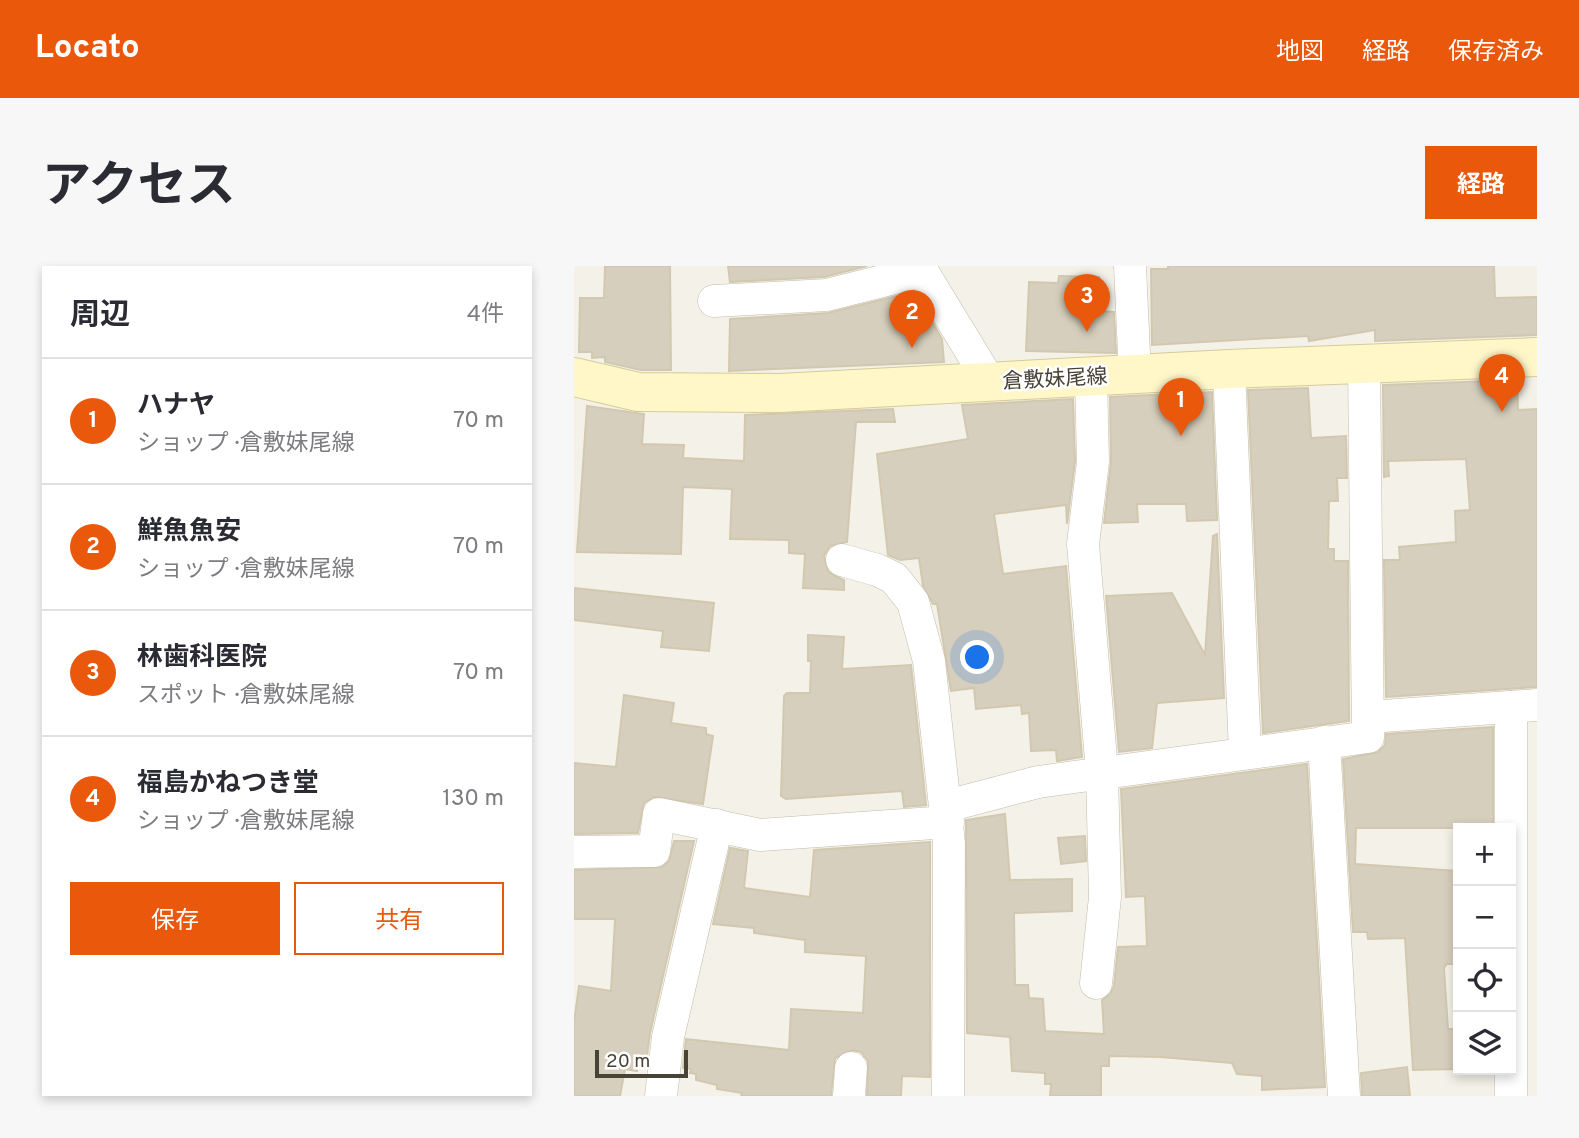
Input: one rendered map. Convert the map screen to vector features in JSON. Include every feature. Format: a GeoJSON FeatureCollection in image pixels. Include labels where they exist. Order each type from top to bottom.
{"type":"FeatureCollection","features":[{"type":"Feature","properties":{"kind":"main road","name":"倉敷妹尾線"},"geometry":{"type":"LineString","coordinates":[[574,377],[638,392],[780,393],[992,384],[1229,369],[1537,357]]}},
{"type":"Feature","properties":{"kind":"street"},"geometry":{"type":"LineString","coordinates":[[1130,266],[1135,376]]}},
{"type":"Feature","properties":{"kind":"street"},"geometry":{"type":"LineString","coordinates":[[715,301],[827,295],[920,269],[992,384]]}},
{"type":"Feature","properties":{"kind":"street"},"geometry":{"type":"LineString","coordinates":[[574,852],[654,851],[659,814],[760,835],[947,814],[1038,782],[1368,737],[1364,364]]}},
{"type":"Feature","properties":{"kind":"street"},"geometry":{"type":"LineString","coordinates":[[1229,369],[1245,753]]}},
{"type":"Feature","properties":{"kind":"street"},"geometry":{"type":"LineString","coordinates":[[1091,378],[1093,462],[1083,544],[1102,772],[1105,897],[1096,983]]}},
{"type":"Feature","properties":{"kind":"street"},"geometry":{"type":"LineString","coordinates":[[842,560],[894,578],[913,602],[929,661],[947,814],[948,1096]]}},
{"type":"Feature","properties":{"kind":"street"},"geometry":{"type":"LineString","coordinates":[[1369,717],[1524,706],[1511,1096]]}},
{"type":"Feature","properties":{"kind":"street"},"geometry":{"type":"LineString","coordinates":[[1324,742],[1343,1096]]}},
{"type":"Feature","properties":{"kind":"street"},"geometry":{"type":"LineString","coordinates":[[661,1096],[668,1037],[717,825]]}},
{"type":"Feature","properties":{"kind":"building"},"geometry":{"type":"Polygon","coordinates":[[[605,266],[670,266],[671,370],[641,370],[605,362],[605,357],[592,358],[592,352],[579,352],[580,298],[604,298],[605,266]]]}},
{"type":"Feature","properties":{"kind":"building"},"geometry":{"type":"Polygon","coordinates":[[[728,266],[867,266],[824,277],[730,282],[728,266]]]}},
{"type":"Feature","properties":{"kind":"building"},"geometry":{"type":"Polygon","coordinates":[[[1168,266],[1494,266],[1495,298],[1537,297],[1537,335],[1375,341],[1375,330],[1309,341],[1308,336],[1152,345],[1151,269],[1168,269],[1168,266]]]}},
{"type":"Feature","properties":{"kind":"building"},"geometry":{"type":"Polygon","coordinates":[[[1059,276],[1099,277],[1098,311],[1114,312],[1116,353],[1026,351],[1029,282],[1058,283],[1059,276]]]}},
{"type":"Feature","properties":{"kind":"building"},"geometry":{"type":"Polygon","coordinates":[[[913,292],[925,317],[929,317],[942,339],[944,362],[729,371],[730,319],[828,313],[913,292]]]}},
{"type":"Feature","properties":{"kind":"building"},"geometry":{"type":"Polygon","coordinates":[[[1517,380],[1518,410],[1537,409],[1537,687],[1386,697],[1384,560],[1400,560],[1399,547],[1456,542],[1455,511],[1470,510],[1466,459],[1388,461],[1389,476],[1384,477],[1383,385],[1517,380]]]}},
{"type":"Feature","properties":{"kind":"building"},"geometry":{"type":"Polygon","coordinates":[[[1308,388],[1311,438],[1346,436],[1347,478],[1337,478],[1338,501],[1329,501],[1328,549],[1334,549],[1334,561],[1348,561],[1349,721],[1263,733],[1248,390],[1308,388]]]}},
{"type":"Feature","properties":{"kind":"building"},"geometry":{"type":"Polygon","coordinates":[[[1212,392],[1217,520],[1187,521],[1186,504],[1137,504],[1138,522],[1104,523],[1111,462],[1110,397],[1212,392]]]}},
{"type":"Feature","properties":{"kind":"building"},"geometry":{"type":"Polygon","coordinates":[[[1073,399],[1075,461],[1067,524],[1066,505],[994,514],[1003,574],[1066,566],[1082,757],[1057,761],[1056,750],[1031,751],[1029,713],[1022,714],[1021,705],[976,709],[974,688],[951,691],[937,604],[933,604],[923,586],[919,558],[900,560],[888,555],[877,454],[968,439],[962,405],[1073,399]]]}},
{"type":"Feature","properties":{"kind":"building"},"geometry":{"type":"Polygon","coordinates":[[[587,406],[644,414],[642,444],[684,445],[683,458],[744,461],[745,415],[893,409],[895,422],[856,422],[847,542],[830,546],[824,556],[828,572],[844,580],[844,590],[803,588],[805,554],[789,553],[789,540],[730,539],[732,489],[683,487],[681,554],[577,552],[587,406]]]}},
{"type":"Feature","properties":{"kind":"building"},"geometry":{"type":"Polygon","coordinates":[[[1217,534],[1224,698],[1157,703],[1152,748],[1119,752],[1106,596],[1172,593],[1205,655],[1213,536],[1217,534]]]}},
{"type":"Feature","properties":{"kind":"building"},"geometry":{"type":"Polygon","coordinates":[[[574,588],[714,603],[709,651],[661,647],[663,631],[574,620],[574,588]]]}},
{"type":"Feature","properties":{"kind":"building"},"geometry":{"type":"Polygon","coordinates":[[[808,635],[844,637],[842,669],[911,665],[926,805],[904,807],[902,791],[786,799],[781,796],[784,696],[787,693],[810,693],[811,661],[808,661],[808,635]]]}},
{"type":"Feature","properties":{"kind":"building"},"geometry":{"type":"Polygon","coordinates":[[[624,695],[674,703],[671,723],[706,728],[706,734],[713,736],[703,804],[654,797],[644,803],[638,833],[574,834],[574,763],[616,767],[624,695]]]}},
{"type":"Feature","properties":{"kind":"building"},"geometry":{"type":"Polygon","coordinates":[[[1493,727],[1493,823],[1453,823],[1453,828],[1356,828],[1355,864],[1453,871],[1453,964],[1447,964],[1444,968],[1448,1029],[1453,1029],[1453,1069],[1413,1070],[1405,938],[1368,939],[1367,932],[1353,932],[1343,759],[1378,752],[1385,745],[1386,734],[1493,727]]]}},
{"type":"Feature","properties":{"kind":"building"},"geometry":{"type":"Polygon","coordinates":[[[1307,764],[1325,1087],[1262,1090],[1262,1076],[1237,1074],[1232,1063],[1109,1056],[1109,1066],[1101,1066],[1101,1096],[1050,1096],[1051,1084],[1045,1084],[1045,1073],[1012,1071],[1010,1037],[967,1033],[966,820],[1005,814],[1010,880],[1072,879],[1072,911],[1014,913],[1015,985],[1028,985],[1029,998],[1043,999],[1045,1031],[1104,1034],[1102,1000],[1110,994],[1114,986],[1118,947],[1147,946],[1145,896],[1126,897],[1121,789],[1307,764]]]}},
{"type":"Feature","properties":{"kind":"building"},"geometry":{"type":"Polygon","coordinates":[[[1085,836],[1086,861],[1061,864],[1058,838],[1085,836]]]}},
{"type":"Feature","properties":{"kind":"building"},"geometry":{"type":"Polygon","coordinates":[[[674,841],[694,841],[650,1033],[646,1063],[639,1061],[637,1071],[625,1069],[620,1096],[574,1096],[574,1022],[579,986],[611,991],[615,919],[574,919],[574,870],[662,867],[669,861],[674,841]]]}},
{"type":"Feature","properties":{"kind":"building"},"geometry":{"type":"Polygon","coordinates":[[[930,842],[930,1077],[902,1076],[901,1096],[867,1096],[868,1061],[861,1052],[852,1050],[835,1058],[831,1096],[741,1096],[742,1093],[717,1089],[717,1085],[696,1080],[696,1074],[690,1073],[691,1069],[683,1068],[686,1039],[789,1050],[791,1009],[863,1013],[866,956],[805,952],[805,940],[754,933],[754,928],[713,924],[730,848],[748,851],[744,888],[810,897],[814,850],[930,842]]]}},
{"type":"Feature","properties":{"kind":"building"},"geometry":{"type":"Polygon","coordinates":[[[1407,1067],[1410,1096],[1362,1096],[1361,1073],[1407,1067]]]}},
{"type":"Feature","properties":{"kind":"place","name":"林歯科医院"},"geometry":{"type":"Point","coordinates":[1087,332]}},
{"type":"Feature","properties":{"kind":"place","name":"鮮魚魚安"},"geometry":{"type":"Point","coordinates":[912,348]}},
{"type":"Feature","properties":{"kind":"place","name":"福島かねつき堂"},"geometry":{"type":"Point","coordinates":[1502,412]}},
{"type":"Feature","properties":{"kind":"place","name":"ハナヤ"},"geometry":{"type":"Point","coordinates":[1181,436]}}]}
